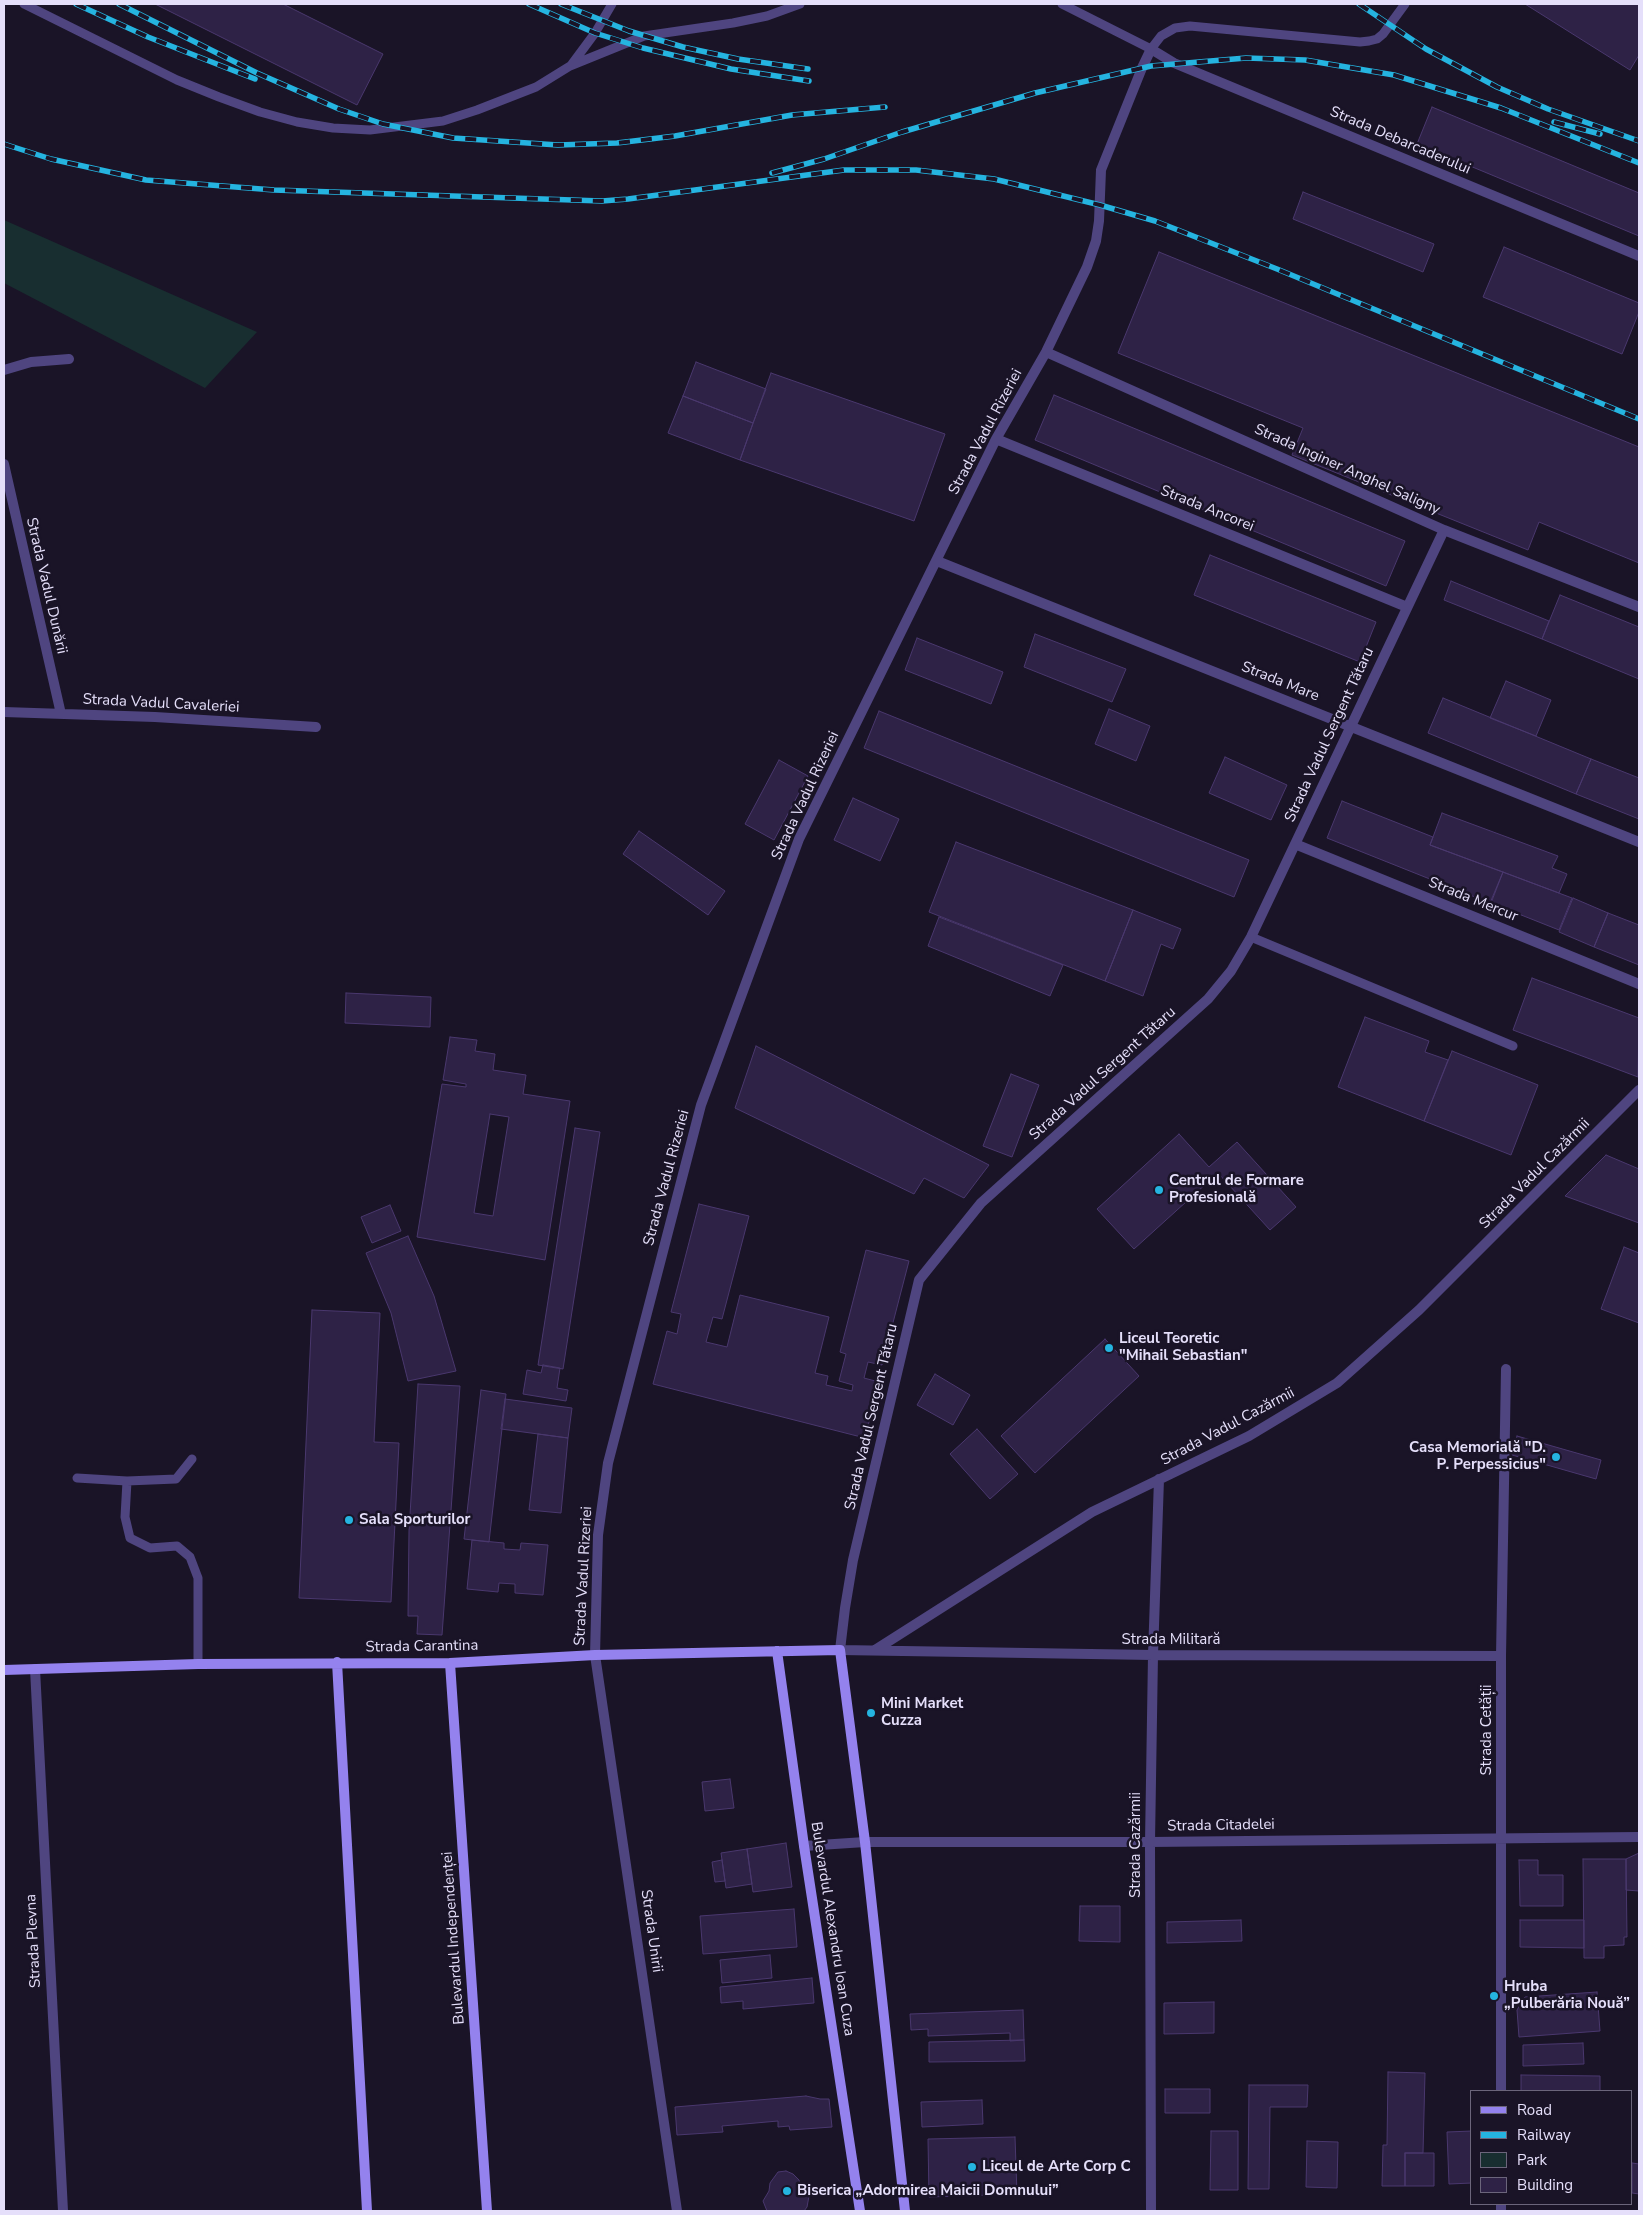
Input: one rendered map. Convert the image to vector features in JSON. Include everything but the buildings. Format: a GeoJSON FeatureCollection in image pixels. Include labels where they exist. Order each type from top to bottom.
{"type":"FeatureCollection","features":[{"type":"Feature","properties":{"kind":"main road","name":"Strada Carantina"},"geometry":{"type":"LineString","coordinates":[[4,1670],[198,1664],[450,1663],[595,1655],[840,1650]]}},
{"type":"Feature","properties":{"kind":"main road"},"geometry":{"type":"LineString","coordinates":[[840,1650],[865,1842],[905,2211]]}},
{"type":"Feature","properties":{"kind":"main road","name":"Bulevardul Alexandru Ioan Cuza"},"geometry":{"type":"LineString","coordinates":[[777,1651],[804,1846],[860,2211]]}},
{"type":"Feature","properties":{"kind":"main road"},"geometry":{"type":"LineString","coordinates":[[337,1662],[367,2211]]}},
{"type":"Feature","properties":{"kind":"main road","name":"Bulevardul Independenței"},"geometry":{"type":"LineString","coordinates":[[450,1663],[487,2211]]}},
{"type":"Feature","properties":{"kind":"street","name":"Strada Debarcaderului"},"geometry":{"type":"LineString","coordinates":[[1151,49],[1174,63],[1639,256]]}},
{"type":"Feature","properties":{"kind":"street","name":"Strada Vadul Rizeriei"},"geometry":{"type":"LineString","coordinates":[[595,1655],[598,1535],[608,1463],[702,1105],[799,839],[996,439],[1046,352],[1087,267],[1096,241],[1099,221],[1101,170],[1151,49]]}},
{"type":"Feature","properties":{"kind":"street","name":"Strada Inginer Anghel Saligny"},"geometry":{"type":"LineString","coordinates":[[1046,352],[1444,530],[1639,607]]}},
{"type":"Feature","properties":{"kind":"street"},"geometry":{"type":"LineString","coordinates":[[4,370],[31,362],[69,359]]}},
{"type":"Feature","properties":{"kind":"street","name":"Strada Ancorei"},"geometry":{"type":"LineString","coordinates":[[996,439],[1407,607]]}},
{"type":"Feature","properties":{"kind":"street","name":"Strada Vadul Dunării"},"geometry":{"type":"LineString","coordinates":[[4,464],[61,714]]}},
{"type":"Feature","properties":{"kind":"street","name":"Strada Vadul Sergent Tătaru"},"geometry":{"type":"LineString","coordinates":[[840,1650],[844,1608],[853,1560],[919,1280],[981,1203],[1208,999],[1231,971],[1251,937],[1444,530]]}},
{"type":"Feature","properties":{"kind":"street","name":"Strada Mare"},"geometry":{"type":"LineString","coordinates":[[937,561],[1639,842]]}},
{"type":"Feature","properties":{"kind":"street","name":"Strada Vadul Cavaleriei"},"geometry":{"type":"LineString","coordinates":[[4,712],[155,717],[316,727]]}},
{"type":"Feature","properties":{"kind":"street","name":"Strada Mercur"},"geometry":{"type":"LineString","coordinates":[[1295,844],[1639,984]]}},
{"type":"Feature","properties":{"kind":"street","name":"Strada Vadul Cazărmii"},"geometry":{"type":"LineString","coordinates":[[875,1651],[1092,1512],[1249,1436],[1337,1383],[1419,1310],[1639,1090]]}},
{"type":"Feature","properties":{"kind":"street","name":"Strada Cetății"},"geometry":{"type":"LineString","coordinates":[[1501,2090],[1501,1656],[1506,1369]]}},
{"type":"Feature","properties":{"kind":"street","name":"Strada Cazărmii"},"geometry":{"type":"LineString","coordinates":[[1152,2211],[1150,1842],[1153,1655],[1159,1480]]}},
{"type":"Feature","properties":{"kind":"street","name":"Strada Militară"},"geometry":{"type":"LineString","coordinates":[[840,1650],[1153,1655],[1501,1656]]}},
{"type":"Feature","properties":{"kind":"street","name":"Strada Unirii"},"geometry":{"type":"LineString","coordinates":[[595,1655],[677,2211]]}},
{"type":"Feature","properties":{"kind":"street","name":"Strada Plevna"},"geometry":{"type":"LineString","coordinates":[[35,1670],[64,2211]]}},
{"type":"Feature","properties":{"kind":"street","name":"Strada Citadelei"},"geometry":{"type":"LineString","coordinates":[[804,1846],[865,1842],[1150,1842],[1639,1837]]}},
{"type":"Feature","properties":{"kind":"lane"},"geometry":{"type":"LineString","coordinates":[[24,4],[177,80],[210,94],[260,112],[333,128],[370,130],[443,121],[510,98],[536,87],[570,66],[644,36],[733,23],[767,16],[800,4]]}},
{"type":"Feature","properties":{"kind":"lane"},"geometry":{"type":"LineString","coordinates":[[570,66],[595,33],[612,4]]}},
{"type":"Feature","properties":{"kind":"lane"},"geometry":{"type":"LineString","coordinates":[[1062,4],[1151,49],[1161,36],[1175,28],[1190,26],[1360,42],[1369,41],[1383,34],[1405,4]]}},
{"type":"Feature","properties":{"kind":"lane"},"geometry":{"type":"LineString","coordinates":[[1251,937],[1514,1046]]}},
{"type":"Feature","properties":{"kind":"lane"},"geometry":{"type":"LineString","coordinates":[[77,1478],[127,1481],[176,1479],[192,1459]]}},
{"type":"Feature","properties":{"kind":"lane"},"geometry":{"type":"LineString","coordinates":[[127,1481],[125,1516],[130,1538],[150,1548],[177,1546],[190,1557],[198,1578],[198,1664]]}},
{"type":"Feature","properties":{"kind":"green space"},"geometry":{"type":"Polygon","coordinates":[[[4,220],[257,332],[205,388],[4,283],[4,220]]]}},
{"type":"Feature","properties":{"kind":"railway"},"geometry":{"type":"LineString","coordinates":[[76,4],[148,37],[255,79]]}},
{"type":"Feature","properties":{"kind":"railway"},"geometry":{"type":"LineString","coordinates":[[119,4],[257,73],[339,109],[383,124],[453,138],[558,145],[617,143],[675,136],[792,115],[885,107]]}},
{"type":"Feature","properties":{"kind":"railway"},"geometry":{"type":"LineString","coordinates":[[529,4],[595,33],[643,48],[731,69],[809,81]]}},
{"type":"Feature","properties":{"kind":"railway"},"geometry":{"type":"LineString","coordinates":[[561,4],[629,31],[683,47],[738,59],[808,69]]}},
{"type":"Feature","properties":{"kind":"railway"},"geometry":{"type":"LineString","coordinates":[[1359,4],[1426,49],[1497,87],[1548,109],[1639,141]]}},
{"type":"Feature","properties":{"kind":"railway"},"geometry":{"type":"LineString","coordinates":[[772,173],[824,159],[902,132],[1035,93],[1151,66],[1246,58],[1305,60],[1394,75],[1501,108],[1639,163]]}},
{"type":"Feature","properties":{"kind":"railway"},"geometry":{"type":"LineString","coordinates":[[1554,122],[1600,134]]}},
{"type":"Feature","properties":{"kind":"railway"},"geometry":{"type":"LineString","coordinates":[[4,144],[51,159],[146,180],[274,190],[602,201],[844,170],[916,170],[994,179],[1100,205],[1155,221],[1277,269],[1639,419]]}},
{"type":"Feature","properties":{"kind":"place","name":"Centrul de Formare Profesională"},"geometry":{"type":"Point","coordinates":[1159,1190]}},
{"type":"Feature","properties":{"kind":"place","name":"Liceul Teoretic \"Mihail Sebastian\""},"geometry":{"type":"Point","coordinates":[1109,1348]}},
{"type":"Feature","properties":{"kind":"place","name":"Casa Memorială \"D. P. Perpessicius\""},"geometry":{"type":"Point","coordinates":[1556,1457]}},
{"type":"Feature","properties":{"kind":"place","name":"Sala Sporturilor"},"geometry":{"type":"Point","coordinates":[349,1520]}},
{"type":"Feature","properties":{"kind":"place","name":"Mini Market Cuzza"},"geometry":{"type":"Point","coordinates":[871,1713]}},
{"type":"Feature","properties":{"kind":"place","name":"Hruba „Pulberăria Nouă”"},"geometry":{"type":"Point","coordinates":[1494,1996]}},
{"type":"Feature","properties":{"kind":"place","name":"Liceul de Arte Corp C"},"geometry":{"type":"Point","coordinates":[972,2167]}},
{"type":"Feature","properties":{"kind":"place","name":"Biserica „Adormirea Maicii Domnului”"},"geometry":{"type":"Point","coordinates":[787,2191]}}]}
